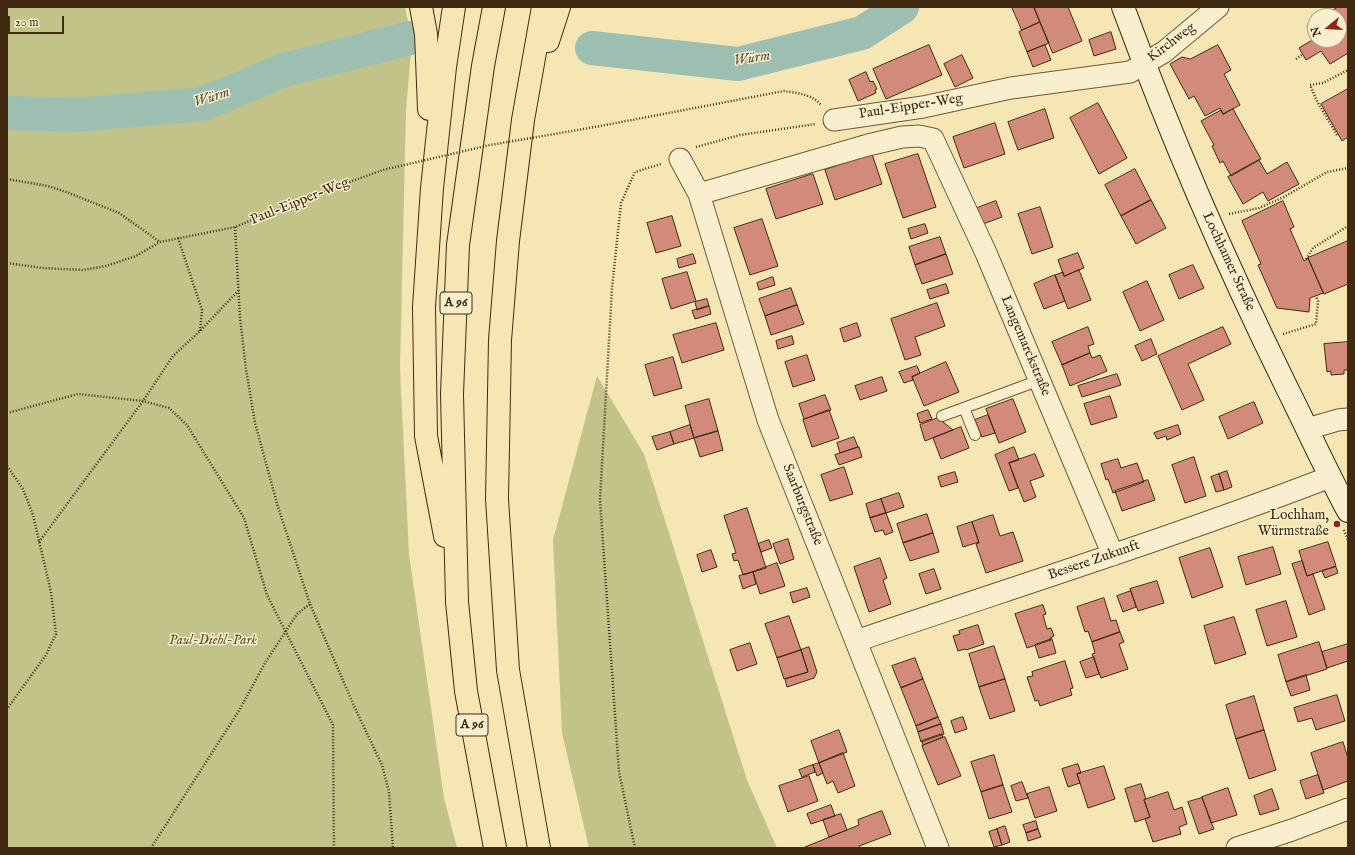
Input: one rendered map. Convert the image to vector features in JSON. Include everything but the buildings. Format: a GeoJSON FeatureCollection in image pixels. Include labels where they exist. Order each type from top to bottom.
{"type":"FeatureCollection","features":[{"type":"Feature","properties":{"kind":"highway"},"geometry":{"type":"LineString","coordinates":[[421,7],[426,34],[432,188]]}},
{"type":"Feature","properties":{"kind":"highway"},"geometry":{"type":"LineString","coordinates":[[454,7],[445,67],[432,188],[424,307],[426,436],[457,602]]}},
{"type":"Feature","properties":{"kind":"highway","name":"A 96"},"geometry":{"type":"LineString","coordinates":[[494,7],[483,66],[458,246],[452,394],[457,602],[466,691],[495,848]]}},
{"type":"Feature","properties":{"kind":"highway"},"geometry":{"type":"LineString","coordinates":[[539,848],[508,670],[497,499],[500,340],[508,241],[523,120],[543,7]]}},
{"type":"Feature","properties":{"kind":"highway"},"geometry":{"type":"LineString","coordinates":[[523,120],[559,7]]}},
{"type":"Feature","properties":{"kind":"street","name":"Lochhamer Straße"},"geometry":{"type":"LineString","coordinates":[[1123,7],[1181,158],[1207,218],[1263,340],[1348,511]]}},
{"type":"Feature","properties":{"kind":"street","name":"Kirchweg"},"geometry":{"type":"LineString","coordinates":[[1144,64],[1164,52],[1218,7]]}},
{"type":"Feature","properties":{"kind":"street","name":"Paul-Eipper-Weg"},"geometry":{"type":"LineString","coordinates":[[834,120],[923,107],[1011,88],[1120,74],[1130,72],[1144,64]]}},
{"type":"Feature","properties":{"kind":"street","name":"Paul-Eipper-Weg"},"geometry":{"type":"LineString","coordinates":[[699,194],[868,145],[902,137],[919,136],[932,140]]}},
{"type":"Feature","properties":{"kind":"street","name":"Langemarckstraße"},"geometry":{"type":"LineString","coordinates":[[932,140],[986,253],[1112,554]]}},
{"type":"Feature","properties":{"kind":"street","name":"Saarburgstraße"},"geometry":{"type":"LineString","coordinates":[[680,159],[699,194],[768,420],[938,848]]}},
{"type":"Feature","properties":{"kind":"street"},"geometry":{"type":"LineString","coordinates":[[1307,429],[1338,420],[1348,419]]}},
{"type":"Feature","properties":{"kind":"street","name":"Bessere Zukunft"},"geometry":{"type":"LineString","coordinates":[[856,641],[1297,490],[1330,477]]}},
{"type":"Feature","properties":{"kind":"street"},"geometry":{"type":"LineString","coordinates":[[1237,848],[1292,830],[1348,809]]}},
{"type":"Feature","properties":{"kind":"lane"},"geometry":{"type":"LineString","coordinates":[[942,416],[1040,380]]}},
{"type":"Feature","properties":{"kind":"lane"},"geometry":{"type":"LineString","coordinates":[[964,408],[975,435]]}},
{"type":"Feature","properties":{"kind":"path"},"geometry":{"type":"LineString","coordinates":[[1296,59],[1303,54]]}},
{"type":"Feature","properties":{"kind":"path"},"geometry":{"type":"LineString","coordinates":[[1337,135],[1318,103],[1310,85],[1323,83],[1348,70]]}},
{"type":"Feature","properties":{"kind":"path","name":"Paul-Eipper-Weg"},"geometry":{"type":"LineString","coordinates":[[7,263],[42,268],[83,270],[106,266],[136,256],[160,242],[235,227],[307,197],[398,166],[490,145],[595,127],[784,91],[801,93],[816,99],[834,120]]}},
{"type":"Feature","properties":{"kind":"path"},"geometry":{"type":"LineString","coordinates":[[635,848],[619,772],[600,500],[612,288],[621,203],[635,172],[680,159],[696,147],[740,135],[834,120]]}},
{"type":"Feature","properties":{"kind":"path"},"geometry":{"type":"LineString","coordinates":[[1207,218],[1259,208],[1284,197],[1327,172],[1348,168]]}},
{"type":"Feature","properties":{"kind":"path"},"geometry":{"type":"LineString","coordinates":[[7,179],[48,186],[69,192],[119,213],[160,242]]}},
{"type":"Feature","properties":{"kind":"path"},"geometry":{"type":"LineString","coordinates":[[1306,259],[1313,248],[1348,226]]}},
{"type":"Feature","properties":{"kind":"path"},"geometry":{"type":"LineString","coordinates":[[235,227],[246,370],[255,423],[278,507],[310,604],[354,706],[382,765],[389,792],[393,848]]}},
{"type":"Feature","properties":{"kind":"path"},"geometry":{"type":"LineString","coordinates":[[178,238],[202,310],[200,332]]}},
{"type":"Feature","properties":{"kind":"path"},"geometry":{"type":"LineString","coordinates":[[39,542],[143,401],[173,356],[200,332],[239,290]]}},
{"type":"Feature","properties":{"kind":"path"},"geometry":{"type":"LineString","coordinates":[[1263,340],[1316,324],[1318,302],[1316,296]]}},
{"type":"Feature","properties":{"kind":"path"},"geometry":{"type":"LineString","coordinates":[[7,413],[78,394],[143,401],[169,408],[187,425],[244,518],[267,595],[333,725],[334,848]]}},
{"type":"Feature","properties":{"kind":"path"},"geometry":{"type":"LineString","coordinates":[[7,466],[23,489],[33,515],[50,592],[56,634],[46,655],[7,709]]}},
{"type":"Feature","properties":{"kind":"path"},"geometry":{"type":"LineString","coordinates":[[151,848],[240,709],[265,663],[297,614],[310,604]]}},
{"type":"Feature","properties":{"kind":"green space","name":"Paul-Diehl-Park"},"geometry":{"type":"Polygon","coordinates":[[[7,7],[405,7],[412,40],[406,111],[400,369],[409,554],[444,798],[457,848],[7,848],[7,7]]]}},
{"type":"Feature","properties":{"kind":"green space"},"geometry":{"type":"Polygon","coordinates":[[[597,376],[644,454],[747,780],[777,848],[589,848],[562,733],[553,540],[597,376]]]}},
{"type":"Feature","properties":{"kind":"waterway","name":"Würm"},"geometry":{"type":"LineString","coordinates":[[592,48],[738,64],[862,33],[902,7]]}},
{"type":"Feature","properties":{"kind":"waterway","name":"Würm"},"geometry":{"type":"LineString","coordinates":[[7,113],[76,115],[203,104],[284,70],[410,38]]}},
{"type":"Feature","properties":{"kind":"place","name":"Lochham, Würmstraße"},"geometry":{"type":"Point","coordinates":[1337,524]}}]}
